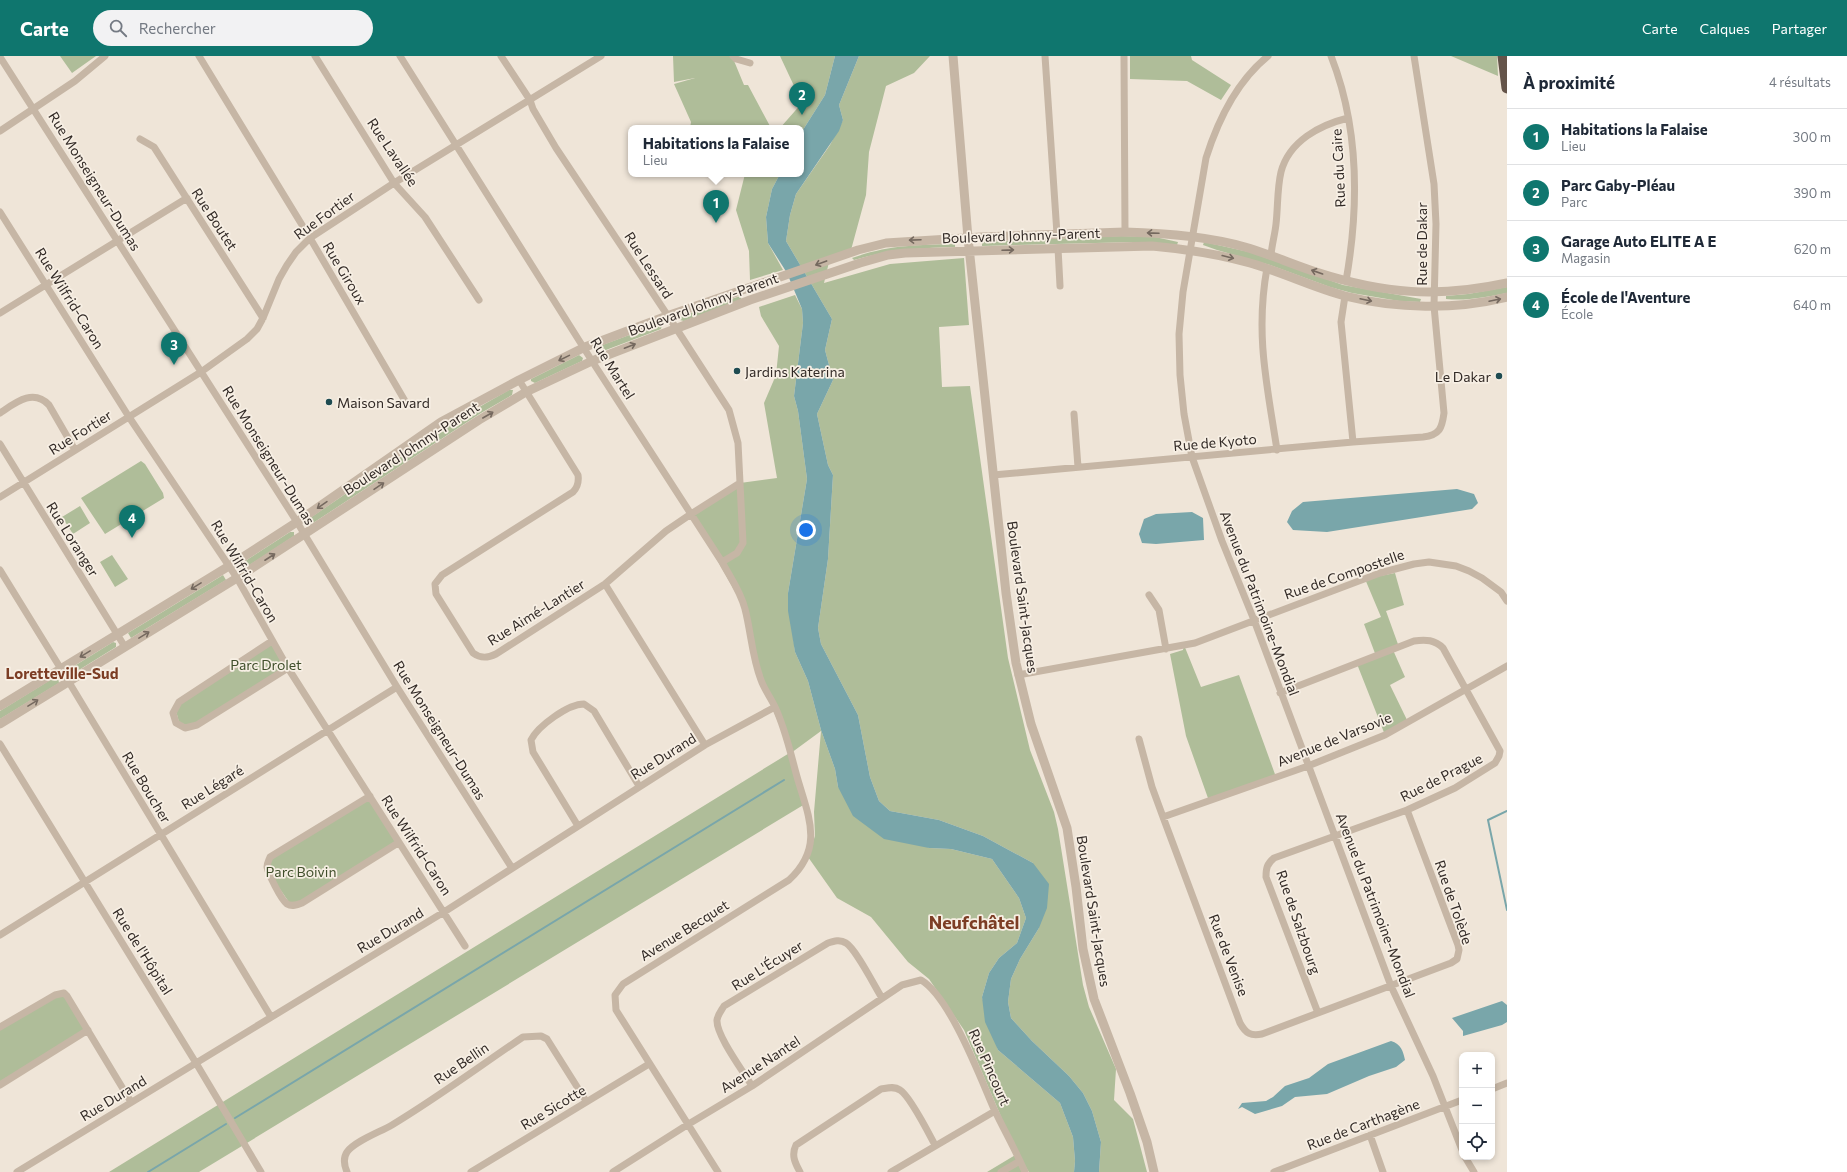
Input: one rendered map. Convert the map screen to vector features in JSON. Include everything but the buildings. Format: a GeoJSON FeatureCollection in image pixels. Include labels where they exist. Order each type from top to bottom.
{"type":"FeatureCollection","features":[{"type":"Feature","properties":{"kind":"highway"},"geometry":{"type":"LineString","coordinates":[[1503,56],[1507,88]]}},
{"type":"Feature","properties":{"kind":"street"},"geometry":{"type":"LineString","coordinates":[[0,131],[34,110],[75,81],[105,56]]}},
{"type":"Feature","properties":{"kind":"street","name":"Rue Giroux"},"geometry":{"type":"LineString","coordinates":[[199,56],[310,238],[405,401]]}},
{"type":"Feature","properties":{"kind":"street","name":"Rue Lavallée"},"geometry":{"type":"LineString","coordinates":[[315,56],[394,183],[425,217],[479,300]]}},
{"type":"Feature","properties":{"kind":"street","name":"Rue Martel"},"geometry":{"type":"LineString","coordinates":[[400,56],[592,361],[722,562],[743,602],[754,659],[761,682],[775,707]]}},
{"type":"Feature","properties":{"kind":"street","name":"Rue Lessard"},"geometry":{"type":"LineString","coordinates":[[501,56],[530,100],[533,109],[556,148],[729,410],[738,444],[743,543],[737,553],[722,562]]}},
{"type":"Feature","properties":{"kind":"street","name":"Rue Fortier"},"geometry":{"type":"LineString","coordinates":[[0,497],[201,372],[247,339],[257,329],[263,318],[279,279],[296,252],[310,238],[394,183],[601,56]]}},
{"type":"Feature","properties":{"kind":"street"},"geometry":{"type":"LineString","coordinates":[[733,56],[750,63]]}},
{"type":"Feature","properties":{"kind":"street","name":"Boulevard Saint-Jacques"},"geometry":{"type":"LineString","coordinates":[[953,56],[969,251],[993,475],[1011,630],[1018,675],[1031,724],[1067,828],[1083,949],[1094,999],[1147,1142],[1154,1172]]}},
{"type":"Feature","properties":{"kind":"street"},"geometry":{"type":"LineString","coordinates":[[1045,56],[1057,234]]}},
{"type":"Feature","properties":{"kind":"street"},"geometry":{"type":"LineString","coordinates":[[1124,56],[1125,232]]}},
{"type":"Feature","properties":{"kind":"street","name":"Avenue du Patrimoine-Mondial"},"geometry":{"type":"LineString","coordinates":[[1268,56],[1257,64],[1230,100],[1211,140],[1206,158],[1183,292],[1179,334],[1180,375],[1184,414],[1192,457],[1222,541],[1254,620],[1280,693],[1391,986],[1434,1076],[1459,1142]]}},
{"type":"Feature","properties":{"kind":"street","name":"Rue du Caire"},"geometry":{"type":"LineString","coordinates":[[1331,56],[1339,75],[1352,146],[1354,182],[1353,232],[1346,281]]}},
{"type":"Feature","properties":{"kind":"street","name":"Rue de Dakar"},"geometry":{"type":"LineString","coordinates":[[1414,56],[1434,184],[1436,224],[1434,306],[1444,413],[1442,424],[1438,431]]}},
{"type":"Feature","properties":{"kind":"street","name":"Rue Monseigneur-Dumas"},"geometry":{"type":"LineString","coordinates":[[0,57],[296,522],[512,868]]}},
{"type":"Feature","properties":{"kind":"street"},"geometry":{"type":"LineString","coordinates":[[1271,254],[1276,226],[1279,187],[1282,170],[1288,156],[1301,140],[1314,130],[1348,118]]}},
{"type":"Feature","properties":{"kind":"street","name":"Rue Boutet"},"geometry":{"type":"LineString","coordinates":[[140,139],[154,147],[263,318]]}},
{"type":"Feature","properties":{"kind":"street"},"geometry":{"type":"LineString","coordinates":[[0,313],[187,198]]}},
{"type":"Feature","properties":{"kind":"street","name":"Rue Wilfrid-Caron"},"geometry":{"type":"LineString","coordinates":[[0,212],[129,417],[237,578],[288,668],[465,946]]}},
{"type":"Feature","properties":{"kind":"street","name":"Boulevard Johnny-Parent"},"geometry":{"type":"LineString","coordinates":[[0,706],[229,566],[442,422],[519,380],[584,347],[667,316],[858,250],[903,241],[1057,234],[1125,232],[1159,233],[1222,241],[1271,254],[1315,272],[1382,289],[1434,293],[1463,291],[1507,283]]}},
{"type":"Feature","properties":{"kind":"street","name":"Boulevard Johnny-Parent"},"geometry":{"type":"LineString","coordinates":[[0,724],[237,578],[479,420],[526,392],[592,361],[676,328],[750,300],[860,263],[900,254],[1126,246],[1190,250],[1219,255],[1267,268],[1345,296],[1373,302],[1434,306],[1478,303],[1507,297]]}},
{"type":"Feature","properties":{"kind":"street"},"geometry":{"type":"LineString","coordinates":[[1058,248],[1060,286]]}},
{"type":"Feature","properties":{"kind":"street"},"geometry":{"type":"LineString","coordinates":[[1267,268],[1261,310],[1262,356],[1278,450]]}},
{"type":"Feature","properties":{"kind":"street"},"geometry":{"type":"LineString","coordinates":[[1345,296],[1341,322],[1353,442]]}},
{"type":"Feature","properties":{"kind":"street","name":"Rue Aimé-Lantier"},"geometry":{"type":"LineString","coordinates":[[519,380],[578,475],[579,480],[576,489],[442,575],[435,584],[436,594],[473,653],[477,656],[484,658],[496,654],[605,584],[666,531],[740,483]]}},
{"type":"Feature","properties":{"kind":"street"},"geometry":{"type":"LineString","coordinates":[[0,413],[28,397],[44,399],[76,450]]}},
{"type":"Feature","properties":{"kind":"street"},"geometry":{"type":"LineString","coordinates":[[1074,414],[1078,467]]}},
{"type":"Feature","properties":{"kind":"street","name":"Rue de Kyoto"},"geometry":{"type":"LineString","coordinates":[[993,475],[1353,442],[1423,438],[1432,436],[1438,431]]}},
{"type":"Feature","properties":{"kind":"street","name":"Rue Loranger"},"geometry":{"type":"LineString","coordinates":[[0,444],[125,647]]}},
{"type":"Feature","properties":{"kind":"street","name":"Rue de Compostelle"},"geometry":{"type":"LineString","coordinates":[[1018,675],[1195,643],[1401,566],[1422,563],[1456,566],[1482,578],[1501,592],[1507,601]]}},
{"type":"Feature","properties":{"kind":"street","name":"Rue Boucher"},"geometry":{"type":"LineString","coordinates":[[0,570],[62,669],[160,835],[271,1017]]}},
{"type":"Feature","properties":{"kind":"street"},"geometry":{"type":"LineString","coordinates":[[605,584],[705,745]]}},
{"type":"Feature","properties":{"kind":"street"},"geometry":{"type":"LineString","coordinates":[[1149,595],[1159,610],[1166,649]]}},
{"type":"Feature","properties":{"kind":"street","name":"Rue de Prague"},"geometry":{"type":"LineString","coordinates":[[1280,693],[1423,639],[1431,640],[1443,648],[1498,746],[1499,756],[1490,768],[1455,788],[1407,810],[1335,835]]}},
{"type":"Feature","properties":{"kind":"street"},"geometry":{"type":"LineString","coordinates":[[272,641],[179,702],[173,713],[176,723],[185,728],[197,725],[288,668]]}},
{"type":"Feature","properties":{"kind":"street","name":"Avenue de Varsovie"},"geometry":{"type":"LineString","coordinates":[[1163,817],[1308,766],[1385,735],[1507,666]]}},
{"type":"Feature","properties":{"kind":"street","name":"Rue Légaré"},"geometry":{"type":"LineString","coordinates":[[0,935],[397,686]]}},
{"type":"Feature","properties":{"kind":"street"},"geometry":{"type":"LineString","coordinates":[[578,826],[533,752],[530,740],[537,730],[570,706],[584,704],[594,711],[639,786]]}},
{"type":"Feature","properties":{"kind":"street","name":"Rue Durand"},"geometry":{"type":"LineString","coordinates":[[17,1172],[444,912],[705,745],[775,707]]}},
{"type":"Feature","properties":{"kind":"street","name":"Avenue Becquet"},"geometry":{"type":"LineString","coordinates":[[718,1172],[616,1010],[615,995],[618,990],[629,981],[789,880],[800,870],[807,857],[810,840],[808,812],[791,752],[775,707]]}},
{"type":"Feature","properties":{"kind":"street","name":"Rue de Venise"},"geometry":{"type":"LineString","coordinates":[[1139,739],[1152,787],[1244,1030],[1249,1034],[1262,1034],[1391,986]]}},
{"type":"Feature","properties":{"kind":"street","name":"Rue de l'Hôpital"},"geometry":{"type":"LineString","coordinates":[[0,744],[196,1063],[261,1172]]}},
{"type":"Feature","properties":{"kind":"street"},"geometry":{"type":"LineString","coordinates":[[370,796],[270,858],[268,862],[268,872],[283,900],[296,906],[398,843]]}},
{"type":"Feature","properties":{"kind":"street","name":"Rue de Tolède"},"geometry":{"type":"LineString","coordinates":[[1391,986],[1451,963],[1457,959],[1459,950],[1407,810]]}},
{"type":"Feature","properties":{"kind":"street","name":"Rue de Salzbourg"},"geometry":{"type":"LineString","coordinates":[[1318,1013],[1266,877],[1266,868],[1274,858],[1335,835]]}},
{"type":"Feature","properties":{"kind":"street","name":"Rue L'Écuyer"},"geometry":{"type":"LineString","coordinates":[[752,1086],[719,1032],[717,1018],[724,1006],[828,943],[834,941],[840,941],[850,946],[882,998]]}},
{"type":"Feature","properties":{"kind":"street","name":"Avenue Nantel"},"geometry":{"type":"LineString","coordinates":[[613,1172],[687,1124],[752,1086],[902,985],[921,980]]}},
{"type":"Feature","properties":{"kind":"street","name":"Rue Pincourt"},"geometry":{"type":"LineString","coordinates":[[921,980],[934,992],[958,1029],[995,1111],[1025,1172]]}},
{"type":"Feature","properties":{"kind":"street"},"geometry":{"type":"LineString","coordinates":[[0,1027],[55,995],[64,993],[131,1102]]}},
{"type":"Feature","properties":{"kind":"street"},"geometry":{"type":"LineString","coordinates":[[0,1085],[88,1030]]}},
{"type":"Feature","properties":{"kind":"street","name":"Rue Bellin"},"geometry":{"type":"LineString","coordinates":[[347,1172],[344,1164],[345,1157],[353,1147],[392,1125],[523,1037],[532,1035],[547,1039],[586,1102]]}},
{"type":"Feature","properties":{"kind":"street","name":"Rue Sicotte"},"geometry":{"type":"LineString","coordinates":[[471,1172],[649,1064]]}},
{"type":"Feature","properties":{"kind":"street"},"geometry":{"type":"LineString","coordinates":[[1494,1088],[1507,1083]]}},
{"type":"Feature","properties":{"kind":"street"},"geometry":{"type":"LineString","coordinates":[[800,1172],[794,1161],[794,1149],[796,1145],[881,1089],[895,1087],[906,1095],[935,1144]]}},
{"type":"Feature","properties":{"kind":"street","name":"Rue de Carthagène"},"geometry":{"type":"LineString","coordinates":[[1274,1172],[1293,1169],[1370,1135],[1459,1101]]}},
{"type":"Feature","properties":{"kind":"street"},"geometry":{"type":"LineString","coordinates":[[891,1172],[935,1144],[995,1111]]}},
{"type":"Feature","properties":{"kind":"street"},"geometry":{"type":"LineString","coordinates":[[1370,1135],[1383,1172]]}},
{"type":"Feature","properties":{"kind":"street"},"geometry":{"type":"LineString","coordinates":[[1467,1160],[1474,1172]]}},
{"type":"Feature","properties":{"kind":"street"},"geometry":{"type":"LineString","coordinates":[[1002,1172],[1020,1161]]}},
{"type":"Feature","properties":{"kind":"green space"},"geometry":{"type":"Polygon","coordinates":[[[60,56],[96,56],[72,73],[60,56]]]}},
{"type":"Feature","properties":{"kind":"green space"},"geometry":{"type":"Polygon","coordinates":[[[673,56],[732,56],[744,85],[748,85],[769,125],[690,125],[691,122],[674,84],[695,78],[674,82],[673,56]]]}},
{"type":"Feature","properties":{"kind":"green space"},"geometry":{"type":"Polygon","coordinates":[[[780,56],[835,56],[825,95],[804,128],[804,125],[783,125],[802,103],[780,56]]]}},
{"type":"Feature","properties":{"kind":"green space"},"geometry":{"type":"Polygon","coordinates":[[[859,56],[930,56],[914,73],[886,86],[869,152],[866,195],[851,250],[830,258],[824,283],[890,264],[964,258],[969,325],[939,327],[942,387],[970,386],[1008,658],[1030,750],[1054,812],[1058,829],[1083,985],[1089,1007],[1116,1069],[1114,1100],[1133,1119],[1147,1172],[1099,1172],[1101,1142],[1092,1111],[1083,1093],[1069,1076],[1032,1041],[1011,1018],[1008,1002],[1011,979],[1020,959],[1039,928],[1033,863],[983,836],[939,820],[890,811],[879,801],[870,777],[858,715],[821,644],[818,628],[828,559],[833,475],[828,465],[817,414],[833,380],[825,350],[832,319],[786,241],[790,215],[796,194],[830,145],[843,120],[839,105],[859,56]]]}},
{"type":"Feature","properties":{"kind":"green space"},"geometry":{"type":"Polygon","coordinates":[[[1130,56],[1191,56],[1192,60],[1231,85],[1221,100],[1187,81],[1130,79],[1130,56]]]}},
{"type":"Feature","properties":{"kind":"green space"},"geometry":{"type":"Polygon","coordinates":[[[1451,56],[1497,56],[1498,76],[1451,56]]]}},
{"type":"Feature","properties":{"kind":"green space"},"geometry":{"type":"Polygon","coordinates":[[[744,177],[778,177],[772,189],[766,217],[768,243],[783,270],[750,280],[749,251],[736,210],[744,177]]]}},
{"type":"Feature","properties":{"kind":"green space"},"geometry":{"type":"Polygon","coordinates":[[[1121,236],[1155,237],[1178,242],[1177,245],[1135,242],[982,246],[982,242],[1121,236]]]}},
{"type":"Feature","properties":{"kind":"green space"},"geometry":{"type":"Polygon","coordinates":[[[1204,242],[1249,252],[1343,285],[1421,299],[1420,302],[1399,301],[1352,293],[1330,287],[1270,265],[1217,250],[1203,245],[1204,242]]]}},
{"type":"Feature","properties":{"kind":"green space"},"geometry":{"type":"Polygon","coordinates":[[[955,244],[955,247],[904,250],[854,260],[852,258],[890,248],[915,245],[955,244]]]}},
{"type":"Feature","properties":{"kind":"green space"},"geometry":{"type":"Polygon","coordinates":[[[1507,287],[1507,293],[1469,299],[1446,299],[1446,296],[1468,294],[1507,287]]]}},
{"type":"Feature","properties":{"kind":"green space"},"geometry":{"type":"Polygon","coordinates":[[[795,295],[802,309],[803,323],[794,396],[798,411],[807,479],[788,593],[795,652],[808,681],[821,730],[835,769],[838,787],[929,848],[951,849],[992,859],[1019,898],[1026,918],[1017,943],[999,958],[989,973],[982,997],[998,1050],[1060,1103],[1073,1137],[1075,1161],[1074,1172],[1029,1172],[1019,1157],[1025,1172],[987,1172],[1017,1154],[964,1030],[929,979],[908,962],[871,917],[837,898],[808,857],[815,836],[814,812],[821,731],[791,753],[805,804],[199,1172],[109,1172],[791,752],[761,682],[745,609],[691,514],[740,483],[777,478],[764,403],[776,375],[779,346],[761,316],[759,307],[795,295]]]}},
{"type":"Feature","properties":{"kind":"green space"},"geometry":{"type":"Polygon","coordinates":[[[740,296],[742,300],[684,321],[680,320],[682,316],[740,296]]]}},
{"type":"Feature","properties":{"kind":"green space"},"geometry":{"type":"Polygon","coordinates":[[[662,324],[661,329],[598,353],[595,351],[597,347],[662,324]]]}},
{"type":"Feature","properties":{"kind":"green space"},"geometry":{"type":"Polygon","coordinates":[[[579,355],[583,358],[582,361],[535,383],[531,381],[531,379],[579,355]]]}},
{"type":"Feature","properties":{"kind":"green space"},"geometry":{"type":"Polygon","coordinates":[[[509,390],[513,390],[512,395],[481,413],[310,525],[306,525],[305,523],[307,520],[407,453],[457,420],[509,390]]]}},
{"type":"Feature","properties":{"kind":"green space"},"geometry":{"type":"Polygon","coordinates":[[[141,461],[145,464],[163,493],[164,498],[105,534],[81,498],[141,461]]]}},
{"type":"Feature","properties":{"kind":"green space"},"geometry":{"type":"Polygon","coordinates":[[[80,506],[90,523],[73,534],[62,517],[80,506]]]}},
{"type":"Feature","properties":{"kind":"green space"},"geometry":{"type":"Polygon","coordinates":[[[290,532],[294,532],[294,536],[242,570],[239,569],[239,565],[290,532]]]}},
{"type":"Feature","properties":{"kind":"green space"},"geometry":{"type":"Polygon","coordinates":[[[112,555],[128,579],[115,587],[100,562],[112,555]]]}},
{"type":"Feature","properties":{"kind":"green space"},"geometry":{"type":"Polygon","coordinates":[[[1395,573],[1404,605],[1386,611],[1399,647],[1393,650],[1405,677],[1390,685],[1408,722],[1385,735],[1357,664],[1376,656],[1364,624],[1381,617],[1365,579],[1395,573]]]}},
{"type":"Feature","properties":{"kind":"green space"},"geometry":{"type":"Polygon","coordinates":[[[223,575],[226,580],[131,638],[128,633],[223,575]]]}},
{"type":"Feature","properties":{"kind":"green space","name":"Parc Drolet"},"geometry":{"type":"Polygon","coordinates":[[[272,641],[288,668],[197,725],[180,726],[175,707],[272,641]]]}},
{"type":"Feature","properties":{"kind":"green space"},"geometry":{"type":"Polygon","coordinates":[[[113,642],[116,643],[116,647],[74,673],[71,672],[71,668],[113,642]]]}},
{"type":"Feature","properties":{"kind":"green space"},"geometry":{"type":"Polygon","coordinates":[[[1184,645],[1201,687],[1239,675],[1276,777],[1209,801],[1186,736],[1170,654],[1183,650],[1184,645]]]}},
{"type":"Feature","properties":{"kind":"green space"},"geometry":{"type":"Polygon","coordinates":[[[55,677],[58,678],[59,683],[0,719],[0,711],[55,677]]]}},
{"type":"Feature","properties":{"kind":"green space","name":"Parc Boivin"},"geometry":{"type":"Polygon","coordinates":[[[370,796],[398,843],[302,903],[291,905],[268,872],[270,857],[370,796]]]}},
{"type":"Feature","properties":{"kind":"green space"},"geometry":{"type":"Polygon","coordinates":[[[64,993],[88,1030],[0,1085],[0,1027],[64,993]]]}},
{"type":"Feature","properties":{"kind":"water"},"geometry":{"type":"Polygon","coordinates":[[[835,56],[859,56],[839,105],[843,120],[839,131],[796,194],[790,215],[786,241],[832,319],[825,350],[833,380],[817,414],[828,465],[833,475],[828,559],[818,628],[821,644],[858,715],[870,777],[879,801],[890,811],[939,820],[983,836],[1033,863],[1049,884],[1047,908],[1039,928],[1020,959],[1011,979],[1008,1002],[1011,1018],[1032,1041],[1069,1076],[1083,1093],[1092,1111],[1101,1142],[1099,1172],[1074,1172],[1075,1161],[1073,1137],[1060,1103],[998,1050],[985,1022],[982,997],[989,973],[999,958],[1017,943],[1026,918],[1019,898],[992,859],[951,849],[929,848],[884,839],[853,816],[838,787],[835,769],[821,730],[808,681],[795,652],[788,611],[788,593],[807,479],[798,411],[794,396],[803,323],[802,309],[787,273],[768,243],[766,217],[772,189],[778,177],[804,177],[804,128],[825,95],[835,56]]]}},
{"type":"Feature","properties":{"kind":"water"},"geometry":{"type":"Polygon","coordinates":[[[1457,489],[1474,494],[1478,503],[1472,509],[1327,532],[1293,530],[1287,522],[1292,511],[1303,502],[1457,489]]]}},
{"type":"Feature","properties":{"kind":"water"},"geometry":{"type":"Polygon","coordinates":[[[1192,512],[1203,518],[1204,540],[1156,544],[1142,543],[1139,534],[1144,519],[1156,514],[1192,512]]]}},
{"type":"Feature","properties":{"kind":"water"},"geometry":{"type":"Polygon","coordinates":[[[1502,1001],[1507,1005],[1507,1022],[1502,1025],[1463,1036],[1463,1031],[1452,1018],[1502,1001]]]}},
{"type":"Feature","properties":{"kind":"water"},"geometry":{"type":"Polygon","coordinates":[[[1391,1041],[1401,1048],[1405,1060],[1396,1067],[1369,1076],[1327,1094],[1295,1097],[1282,1106],[1255,1114],[1242,1107],[1238,1109],[1242,1103],[1266,1101],[1285,1086],[1309,1078],[1328,1064],[1391,1041]]]}},
{"type":"Feature","properties":{"kind":"waterway"},"geometry":{"type":"LineString","coordinates":[[235,1118],[784,780]]}},
{"type":"Feature","properties":{"kind":"waterway"},"geometry":{"type":"LineString","coordinates":[[1507,811],[1488,820],[1507,910]]}},
{"type":"Feature","properties":{"kind":"waterway"},"geometry":{"type":"LineString","coordinates":[[148,1172],[226,1124]]}},
{"type":"Feature","properties":{"kind":"place","name":"Parc Gaby-Pléau"},"geometry":{"type":"Point","coordinates":[802,115]}},
{"type":"Feature","properties":{"kind":"place","name":"Habitations la Falaise"},"geometry":{"type":"Point","coordinates":[716,223]}},
{"type":"Feature","properties":{"kind":"place","name":"Garage Auto ELITE A E"},"geometry":{"type":"Point","coordinates":[174,365]}},
{"type":"Feature","properties":{"kind":"place","name":"Jardins Katerina"},"geometry":{"type":"Point","coordinates":[737,371]}},
{"type":"Feature","properties":{"kind":"place","name":"Le Dakar"},"geometry":{"type":"Point","coordinates":[1499,376]}},
{"type":"Feature","properties":{"kind":"place","name":"Maison Savard"},"geometry":{"type":"Point","coordinates":[329,402]}},
{"type":"Feature","properties":{"kind":"place","name":"École de l'Aventure"},"geometry":{"type":"Point","coordinates":[132,538]}},
{"type":"Feature","properties":{"kind":"district","name":"Loretteville-Sud"},"geometry":{"type":"Point","coordinates":[62,673]}},
{"type":"Feature","properties":{"kind":"district","name":"Neufchâtel"},"geometry":{"type":"Point","coordinates":[974,922]}}]}
